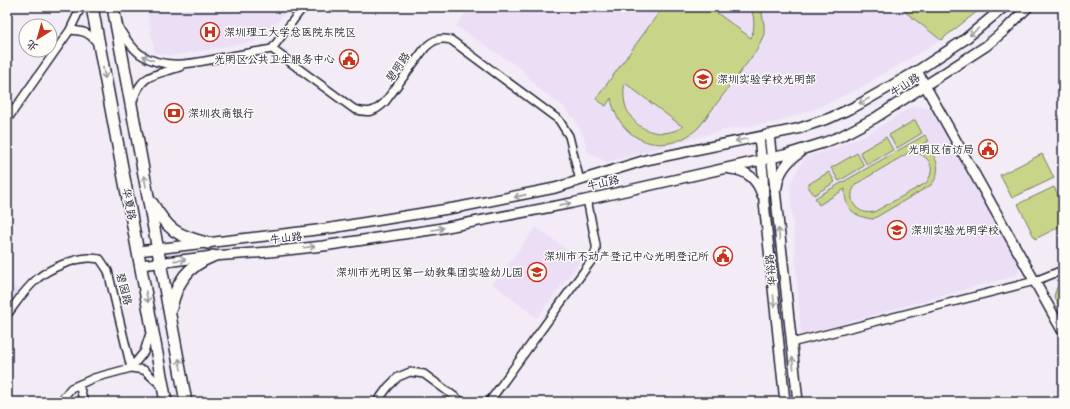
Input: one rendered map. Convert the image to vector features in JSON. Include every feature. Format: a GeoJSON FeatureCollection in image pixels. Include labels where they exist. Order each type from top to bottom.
{"type":"FeatureCollection","features":[{"type":"Feature","properties":{"kind":"main road","name":"华夏路"},"geometry":{"type":"LineString","coordinates":[[92,7],[166,402]]}},
{"type":"Feature","properties":{"kind":"main road","name":"华夏路"},"geometry":{"type":"LineString","coordinates":[[114,7],[186,402]]}},
{"type":"Feature","properties":{"kind":"main road"},"geometry":{"type":"LineString","coordinates":[[149,199],[158,214],[172,230],[189,239],[207,243]]}},
{"type":"Feature","properties":{"kind":"main road"},"geometry":{"type":"LineString","coordinates":[[170,310],[175,292],[184,275],[196,264],[213,256]]}},
{"type":"Feature","properties":{"kind":"street"},"geometry":{"type":"LineString","coordinates":[[7,120],[70,30],[81,7]]}},
{"type":"Feature","properties":{"kind":"street"},"geometry":{"type":"LineString","coordinates":[[117,25],[127,41],[140,54],[159,62],[177,65],[272,49],[302,7]]}},
{"type":"Feature","properties":{"kind":"street","name":"牛山路"},"geometry":{"type":"LineString","coordinates":[[138,251],[325,229],[452,209],[505,199],[580,181],[646,160],[797,129],[830,118],[856,106],[917,71],[964,40],[1004,7]]}},
{"type":"Feature","properties":{"kind":"street","name":"牛山路"},"geometry":{"type":"LineString","coordinates":[[141,265],[213,256],[269,252],[437,229],[587,199],[766,159],[812,147],[854,130],[926,86],[986,46],[1004,31],[1028,7]]}},
{"type":"Feature","properties":{"kind":"street"},"geometry":{"type":"LineString","coordinates":[[70,30],[82,31],[91,35],[99,45]]}},
{"type":"Feature","properties":{"kind":"street","name":"碧明路"},"geometry":{"type":"LineString","coordinates":[[272,49],[348,106],[368,113],[374,111],[385,102],[425,48],[432,42],[445,38],[451,40],[559,120],[569,136],[580,181]]}},
{"type":"Feature","properties":{"kind":"street"},"geometry":{"type":"LineString","coordinates":[[132,106],[136,91],[145,79],[186,64]]}},
{"type":"Feature","properties":{"kind":"street"},"geometry":{"type":"LineString","coordinates":[[917,71],[1063,332]]}},
{"type":"Feature","properties":{"kind":"street","name":"华裕路"},"geometry":{"type":"LineString","coordinates":[[769,134],[764,202],[785,402]]}},
{"type":"Feature","properties":{"kind":"street","name":"华裕路"},"geometry":{"type":"LineString","coordinates":[[759,137],[776,200],[798,402]]}},
{"type":"Feature","properties":{"kind":"street"},"geometry":{"type":"LineString","coordinates":[[776,200],[778,180],[783,168],[793,157],[812,147]]}},
{"type":"Feature","properties":{"kind":"street"},"geometry":{"type":"LineString","coordinates":[[720,169],[737,170],[749,175],[759,187],[764,202]]}},
{"type":"Feature","properties":{"kind":"street"},"geometry":{"type":"LineString","coordinates":[[489,402],[592,260],[596,250],[596,245],[587,199]]}},
{"type":"Feature","properties":{"kind":"street","name":"碧园路"},"geometry":{"type":"LineString","coordinates":[[7,315],[16,302],[37,279],[58,267],[77,260],[91,258],[100,259],[108,271],[131,368]]}},
{"type":"Feature","properties":{"kind":"street"},"geometry":{"type":"LineString","coordinates":[[791,343],[1035,281],[1063,270]]}},
{"type":"Feature","properties":{"kind":"street"},"geometry":{"type":"LineString","coordinates":[[131,368],[144,352],[152,325]]}},
{"type":"Feature","properties":{"kind":"street"},"geometry":{"type":"LineString","coordinates":[[60,402],[71,388],[94,378],[131,368],[144,370],[153,376],[163,387]]}},
{"type":"Feature","properties":{"kind":"street"},"geometry":{"type":"LineString","coordinates":[[378,402],[398,377],[410,372],[424,374],[462,402]]}},
{"type":"Feature","properties":{"kind":"street"},"geometry":{"type":"LineString","coordinates":[[80,385],[84,402]]}},
{"type":"Feature","properties":{"kind":"shaded area","name":"深圳理工大学总医院东院区"},"geometry":{"type":"Polygon","coordinates":[[[146,7],[288,7],[274,27],[265,36],[252,42],[171,56],[155,52],[146,7]]]}},
{"type":"Feature","properties":{"kind":"shaded area","name":"深圳实验学校光明部"},"geometry":{"type":"Polygon","coordinates":[[[470,7],[899,7],[941,40],[858,89],[819,107],[778,122],[734,128],[607,162],[587,152],[584,137],[576,121],[563,106],[539,89],[521,69],[456,26],[470,7]]]}},
{"type":"Feature","properties":{"kind":"shaded area","name":"深圳实验光明学校"},"geometry":{"type":"Polygon","coordinates":[[[914,105],[933,110],[1020,265],[1017,275],[801,335],[790,184],[801,164],[807,157],[866,135],[914,105]]]}},
{"type":"Feature","properties":{"kind":"shaded area","name":"深圳市光明区第一幼教集团实验幼儿园"},"geometry":{"type":"Polygon","coordinates":[[[536,227],[581,260],[537,318],[493,284],[536,227]]]}},
{"type":"Feature","properties":{"kind":"shaded area"},"geometry":{"type":"Polygon","coordinates":[[[7,282],[19,291],[7,307],[7,282]]]}},
{"type":"Feature","properties":{"kind":"green space"},"geometry":{"type":"Polygon","coordinates":[[[663,7],[709,7],[751,38],[754,22],[750,7],[761,7],[764,34],[757,50],[699,127],[686,137],[672,142],[659,144],[646,141],[634,135],[623,126],[616,113],[611,98],[606,106],[596,99],[663,7]],[[625,83],[624,96],[626,108],[631,117],[639,125],[648,130],[659,133],[671,132],[683,127],[625,83]]]}},
{"type":"Feature","properties":{"kind":"green space"},"geometry":{"type":"Polygon","coordinates":[[[899,7],[983,7],[941,40],[899,7]]]}},
{"type":"Feature","properties":{"kind":"green space"},"geometry":{"type":"Polygon","coordinates":[[[915,120],[922,133],[897,148],[889,135],[915,120]]]}},
{"type":"Feature","properties":{"kind":"green space"},"geometry":{"type":"Polygon","coordinates":[[[925,135],[929,141],[920,146],[931,152],[935,157],[938,168],[935,180],[931,185],[873,219],[856,214],[848,206],[845,196],[845,189],[819,205],[815,198],[925,135]],[[913,152],[908,153],[856,184],[852,195],[854,205],[862,211],[868,213],[874,212],[926,183],[931,173],[930,163],[924,156],[913,152]]]}},
{"type":"Feature","properties":{"kind":"green space"},"geometry":{"type":"Polygon","coordinates":[[[886,137],[893,150],[867,165],[860,152],[886,137]]]}},
{"type":"Feature","properties":{"kind":"green space"},"geometry":{"type":"Polygon","coordinates":[[[857,153],[864,166],[839,181],[831,168],[857,153]]]}},
{"type":"Feature","properties":{"kind":"green space"},"geometry":{"type":"Polygon","coordinates":[[[1042,154],[1054,178],[1012,198],[1000,175],[1042,154]]]}},
{"type":"Feature","properties":{"kind":"green space"},"geometry":{"type":"Polygon","coordinates":[[[829,172],[835,182],[814,195],[807,185],[829,172]]]}},
{"type":"Feature","properties":{"kind":"green space"},"geometry":{"type":"Polygon","coordinates":[[[1054,187],[1063,205],[1063,225],[1035,239],[1018,204],[1054,187]]]}},
{"type":"Feature","properties":{"kind":"green space"},"geometry":{"type":"Polygon","coordinates":[[[1063,280],[1063,313],[1054,296],[1059,282],[1063,280]]]}},
{"type":"Feature","properties":{"kind":"place","name":"深圳理工大学总医院东院区"},"geometry":{"type":"Point","coordinates":[210,32]}},
{"type":"Feature","properties":{"kind":"place","name":"光明区公共卫生服务中心"},"geometry":{"type":"Point","coordinates":[349,59]}},
{"type":"Feature","properties":{"kind":"place","name":"深圳实验学校光明部"},"geometry":{"type":"Point","coordinates":[703,79]}},
{"type":"Feature","properties":{"kind":"place","name":"深圳农商银行"},"geometry":{"type":"Point","coordinates":[174,113]}},
{"type":"Feature","properties":{"kind":"place","name":"光明区信访局"},"geometry":{"type":"Point","coordinates":[988,149]}},
{"type":"Feature","properties":{"kind":"place","name":"深圳实验光明学校"},"geometry":{"type":"Point","coordinates":[897,230]}},
{"type":"Feature","properties":{"kind":"place","name":"深圳市不动产登记中心光明登记所"},"geometry":{"type":"Point","coordinates":[723,256]}},
{"type":"Feature","properties":{"kind":"place","name":"深圳市光明区第一幼教集团实验幼儿园"},"geometry":{"type":"Point","coordinates":[537,272]}}]}
